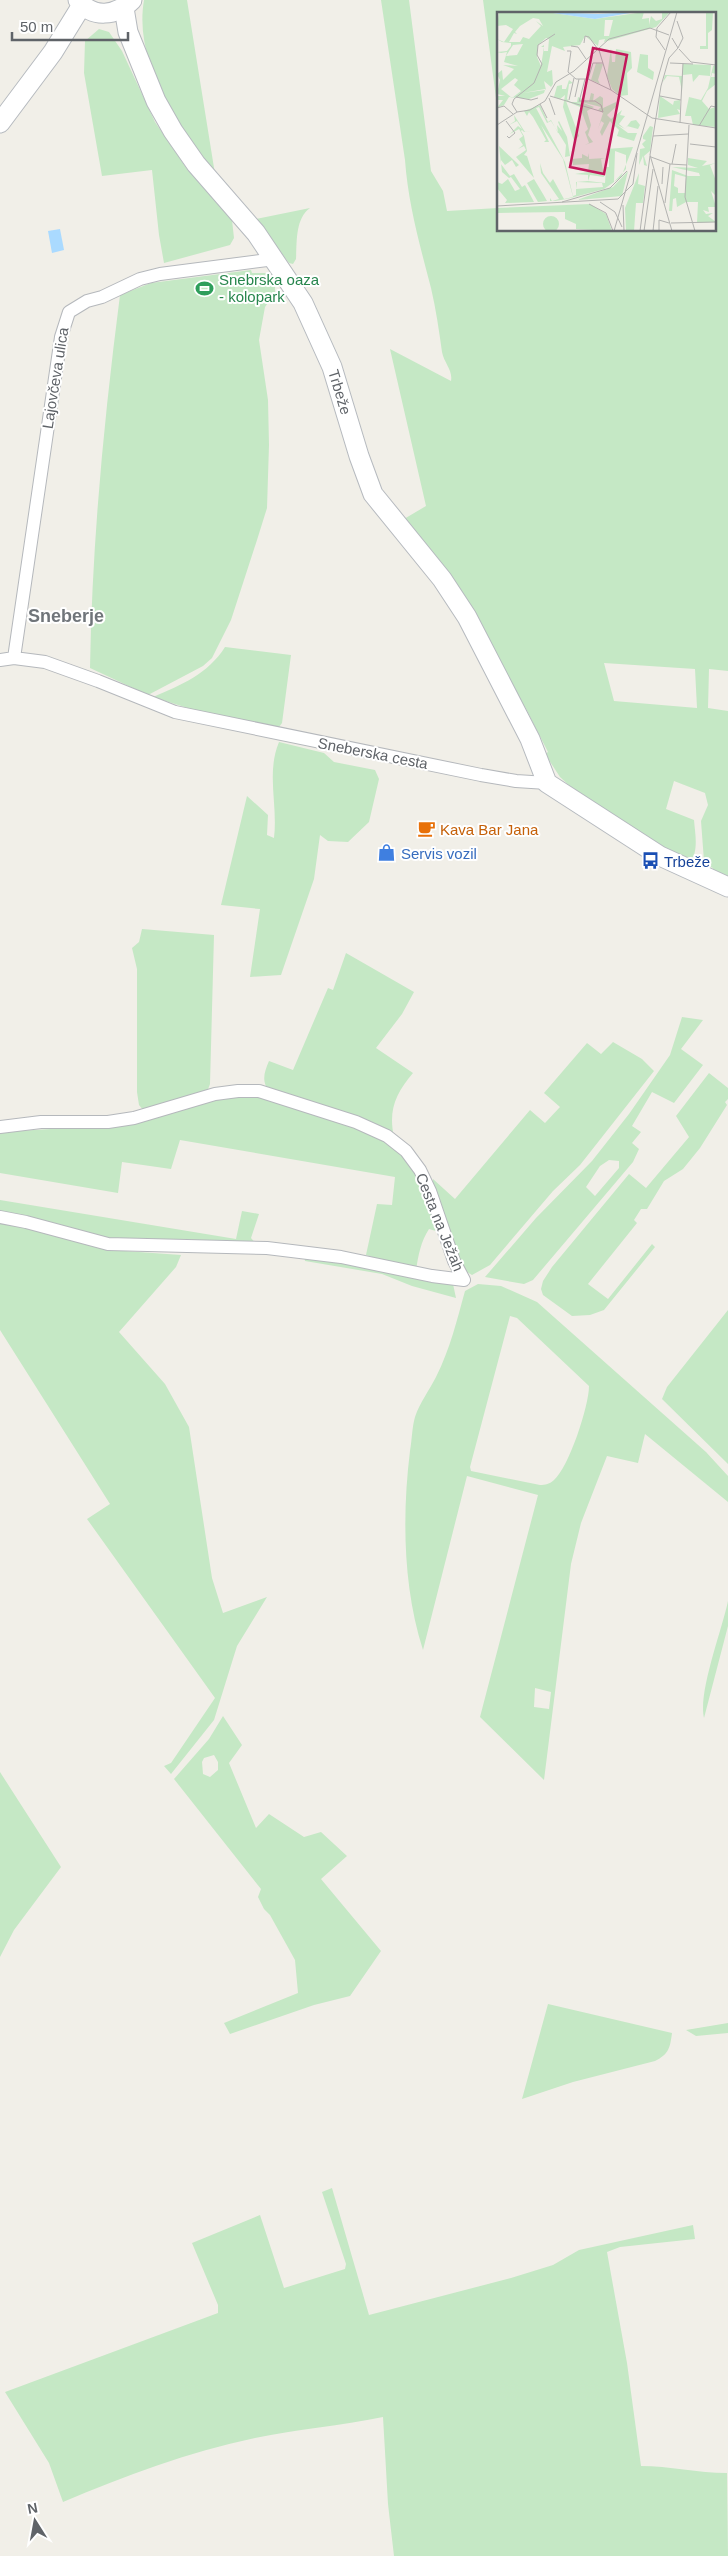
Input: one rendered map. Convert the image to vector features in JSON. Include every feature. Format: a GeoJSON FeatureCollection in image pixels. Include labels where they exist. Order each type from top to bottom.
{"type":"FeatureCollection","features":[{"type":"Feature","properties":{"kind":"street"},"geometry":{"type":"LineString","coordinates":[[0,123],[53,52],[80,3],[91,12],[102,14],[114,13],[128,4]]}},
{"type":"Feature","properties":{"kind":"street","name":"Trbeže"},"geometry":{"type":"LineString","coordinates":[[128,4],[128,32],[156,101],[173,131],[196,164],[246,221],[275,259],[303,303],[324,346],[340,389],[363,470],[374,494],[442,579],[467,617],[530,739],[547,782]]}},
{"type":"Feature","properties":{"kind":"street","name":"Lajovčeva ulica"},"geometry":{"type":"LineString","coordinates":[[14,658],[61,337],[69,312],[86,301],[102,297],[140,279],[275,259]]}},
{"type":"Feature","properties":{"kind":"street","name":"Sneberska cesta"},"geometry":{"type":"LineString","coordinates":[[0,660],[14,658],[45,662],[174,712],[481,775],[547,782],[660,856],[728,887]]}},
{"type":"Feature","properties":{"kind":"street","name":"Cesta na Ježah"},"geometry":{"type":"LineString","coordinates":[[0,1127],[40,1122],[108,1122],[134,1118],[215,1094],[238,1091],[258,1091],[356,1122],[387,1136],[406,1151],[420,1170],[430,1191],[454,1261],[464,1280],[432,1276],[341,1257],[267,1248],[108,1244],[0,1217]]}},
{"type":"Feature","properties":{"kind":"green space"},"geometry":{"type":"Polygon","coordinates":[[[144,0],[187,0],[215,174],[174,115],[152,71],[142,24],[144,0]]]}},
{"type":"Feature","properties":{"kind":"green space"},"geometry":{"type":"Polygon","coordinates":[[[381,0],[409,0],[431,171],[443,191],[447,211],[497,208],[497,231],[716,231],[716,12],[497,12],[497,105],[483,0],[728,0],[728,671],[709,669],[708,708],[728,711],[728,879],[712,872],[713,868],[706,865],[704,861],[701,821],[708,805],[705,793],[674,781],[666,809],[694,820],[696,836],[695,853],[690,863],[678,858],[574,790],[560,777],[545,754],[548,752],[525,707],[522,708],[404,519],[426,506],[390,349],[451,381],[450,370],[442,352],[433,296],[412,208],[381,0]],[[604,663],[614,701],[697,708],[695,669],[604,663]]]}},
{"type":"Feature","properties":{"kind":"green space"},"geometry":{"type":"Polygon","coordinates":[[[99,29],[109,32],[122,51],[155,122],[187,169],[232,220],[234,238],[230,245],[164,263],[152,170],[102,176],[84,73],[85,41],[99,29]]]}},
{"type":"Feature","properties":{"kind":"green space"},"geometry":{"type":"Polygon","coordinates":[[[310,208],[299,224],[296,259],[293,264],[289,263],[256,219],[310,208]]]}},
{"type":"Feature","properties":{"kind":"green space"},"geometry":{"type":"Polygon","coordinates":[[[251,270],[252,273],[266,273],[275,279],[275,293],[265,307],[259,340],[268,400],[267,508],[231,620],[212,658],[203,666],[148,695],[90,668],[93,574],[100,481],[120,295],[151,283],[251,270]]]}},
{"type":"Feature","properties":{"kind":"green space"},"geometry":{"type":"Polygon","coordinates":[[[225,647],[291,655],[282,723],[279,727],[197,711],[153,697],[184,683],[202,672],[211,665],[225,647]]]}},
{"type":"Feature","properties":{"kind":"green space"},"geometry":{"type":"Polygon","coordinates":[[[279,742],[324,753],[334,762],[375,770],[379,779],[369,822],[348,842],[328,841],[320,835],[314,879],[281,975],[250,977],[260,909],[221,905],[247,796],[268,815],[267,835],[274,838],[273,765],[279,742]]]}},
{"type":"Feature","properties":{"kind":"green space"},"geometry":{"type":"Polygon","coordinates":[[[142,929],[214,935],[210,1084],[207,1092],[144,1111],[139,1105],[137,1092],[137,969],[132,948],[139,942],[142,929]]]}},
{"type":"Feature","properties":{"kind":"green space"},"geometry":{"type":"Polygon","coordinates":[[[346,953],[414,992],[402,1014],[376,1048],[413,1073],[395,1102],[392,1118],[394,1137],[270,1093],[265,1085],[265,1073],[269,1061],[293,1070],[328,988],[333,990],[346,953]]]}},
{"type":"Feature","properties":{"kind":"green space"},"geometry":{"type":"Polygon","coordinates":[[[682,1017],[703,1020],[681,1049],[703,1065],[674,1103],[652,1092],[632,1126],[641,1132],[632,1143],[639,1149],[633,1162],[533,1280],[524,1284],[485,1277],[536,1218],[592,1161],[629,1114],[670,1055],[682,1017]],[[609,1160],[600,1166],[586,1187],[595,1196],[619,1168],[619,1161],[609,1160]]]}},
{"type":"Feature","properties":{"kind":"green space"},"geometry":{"type":"Polygon","coordinates":[[[613,1042],[642,1059],[654,1071],[580,1165],[553,1191],[490,1265],[472,1275],[459,1267],[433,1179],[455,1199],[530,1110],[545,1123],[560,1107],[544,1093],[587,1043],[601,1054],[613,1042]]]}},
{"type":"Feature","properties":{"kind":"green space"},"geometry":{"type":"Polygon","coordinates":[[[709,1073],[728,1088],[728,1099],[725,1102],[727,1105],[700,1148],[683,1169],[664,1181],[647,1209],[641,1209],[634,1220],[637,1223],[588,1284],[608,1299],[652,1244],[655,1247],[604,1310],[590,1315],[572,1316],[543,1295],[541,1289],[543,1281],[552,1267],[629,1174],[646,1188],[689,1137],[676,1116],[709,1073]]]}},
{"type":"Feature","properties":{"kind":"green space"},"geometry":{"type":"Polygon","coordinates":[[[243,1092],[312,1111],[360,1128],[382,1140],[400,1154],[418,1177],[436,1231],[429,1229],[426,1234],[420,1249],[416,1271],[366,1255],[377,1204],[392,1205],[395,1177],[180,1140],[171,1169],[122,1162],[118,1193],[0,1173],[0,1132],[118,1125],[243,1092]]]}},
{"type":"Feature","properties":{"kind":"green space"},"geometry":{"type":"Polygon","coordinates":[[[0,1200],[236,1239],[242,1211],[259,1214],[251,1238],[258,1246],[166,1247],[93,1236],[0,1212],[0,1200]]]}},
{"type":"Feature","properties":{"kind":"green space"},"geometry":{"type":"Polygon","coordinates":[[[0,1221],[111,1250],[181,1255],[176,1267],[119,1332],[165,1384],[189,1427],[212,1578],[223,1613],[267,1597],[237,1646],[214,1720],[171,1774],[164,1766],[171,1763],[215,1698],[87,1519],[110,1504],[0,1330],[0,1221]]]}},
{"type":"Feature","properties":{"kind":"green space"},"geometry":{"type":"Polygon","coordinates":[[[304,1256],[453,1284],[456,1298],[412,1286],[382,1274],[305,1261],[304,1256]]]}},
{"type":"Feature","properties":{"kind":"green space"},"geometry":{"type":"Polygon","coordinates":[[[478,1284],[501,1286],[537,1302],[706,1452],[728,1476],[728,1502],[645,1434],[638,1463],[607,1456],[581,1523],[571,1564],[544,1780],[480,1717],[538,1495],[467,1476],[423,1650],[411,1601],[405,1526],[407,1476],[413,1425],[419,1406],[436,1377],[445,1356],[465,1291],[478,1284]],[[510,1316],[470,1467],[471,1471],[540,1485],[546,1484],[560,1473],[572,1450],[586,1407],[589,1386],[517,1318],[510,1316]],[[535,1688],[534,1707],[549,1709],[551,1692],[535,1688]]]}},
{"type":"Feature","properties":{"kind":"green space"},"geometry":{"type":"Polygon","coordinates":[[[728,1310],[728,1464],[662,1399],[667,1387],[728,1310]]]}},
{"type":"Feature","properties":{"kind":"green space"},"geometry":{"type":"Polygon","coordinates":[[[728,1601],[728,1626],[704,1718],[704,1693],[707,1677],[728,1601]]]}},
{"type":"Feature","properties":{"kind":"green space"},"geometry":{"type":"Polygon","coordinates":[[[223,1716],[242,1745],[229,1763],[256,1828],[269,1814],[304,1837],[321,1832],[347,1856],[321,1879],[381,1951],[350,1996],[314,2005],[230,2034],[224,2023],[298,1993],[295,1960],[258,1897],[261,1889],[174,1779],[209,1739],[223,1716]],[[214,1755],[204,1758],[202,1762],[203,1774],[210,1777],[218,1770],[218,1762],[214,1755]]]}},
{"type":"Feature","properties":{"kind":"green space"},"geometry":{"type":"Polygon","coordinates":[[[0,1772],[61,1867],[14,1930],[0,1957],[0,1772]]]}},
{"type":"Feature","properties":{"kind":"green space"},"geometry":{"type":"Polygon","coordinates":[[[548,2004],[672,2033],[669,2047],[663,2056],[655,2061],[573,2082],[522,2099],[548,2004]]]}},
{"type":"Feature","properties":{"kind":"green space"},"geometry":{"type":"Polygon","coordinates":[[[728,2023],[728,2033],[696,2036],[686,2030],[728,2023]]]}},
{"type":"Feature","properties":{"kind":"green space"},"geometry":{"type":"Polygon","coordinates":[[[332,2188],[369,2315],[511,2278],[553,2265],[579,2250],[693,2225],[695,2239],[620,2247],[607,2252],[627,2363],[641,2466],[727,2473],[728,2556],[394,2556],[388,2504],[383,2417],[271,2435],[205,2450],[110,2483],[63,2502],[49,2463],[5,2392],[218,2313],[218,2305],[192,2243],[260,2215],[284,2288],[345,2269],[346,2264],[322,2192],[332,2188]]]}},
{"type":"Feature","properties":{"kind":"water"},"geometry":{"type":"Polygon","coordinates":[[[60,229],[64,250],[52,253],[48,231],[60,229]]]}},
{"type":"Feature","properties":{"kind":"place","name":"Snebrska oaza - kolopark"},"geometry":{"type":"Point","coordinates":[205,288]}},
{"type":"Feature","properties":{"kind":"place","name":"Kava Bar Jana"},"geometry":{"type":"Point","coordinates":[426,829]}},
{"type":"Feature","properties":{"kind":"place","name":"Servis vozil"},"geometry":{"type":"Point","coordinates":[387,853]}},
{"type":"Feature","properties":{"kind":"place","name":"Trbeže"},"geometry":{"type":"Point","coordinates":[650,861]}},
{"type":"Feature","properties":{"kind":"district","name":"Sneberje"},"geometry":{"type":"Point","coordinates":[66,616]}}]}
